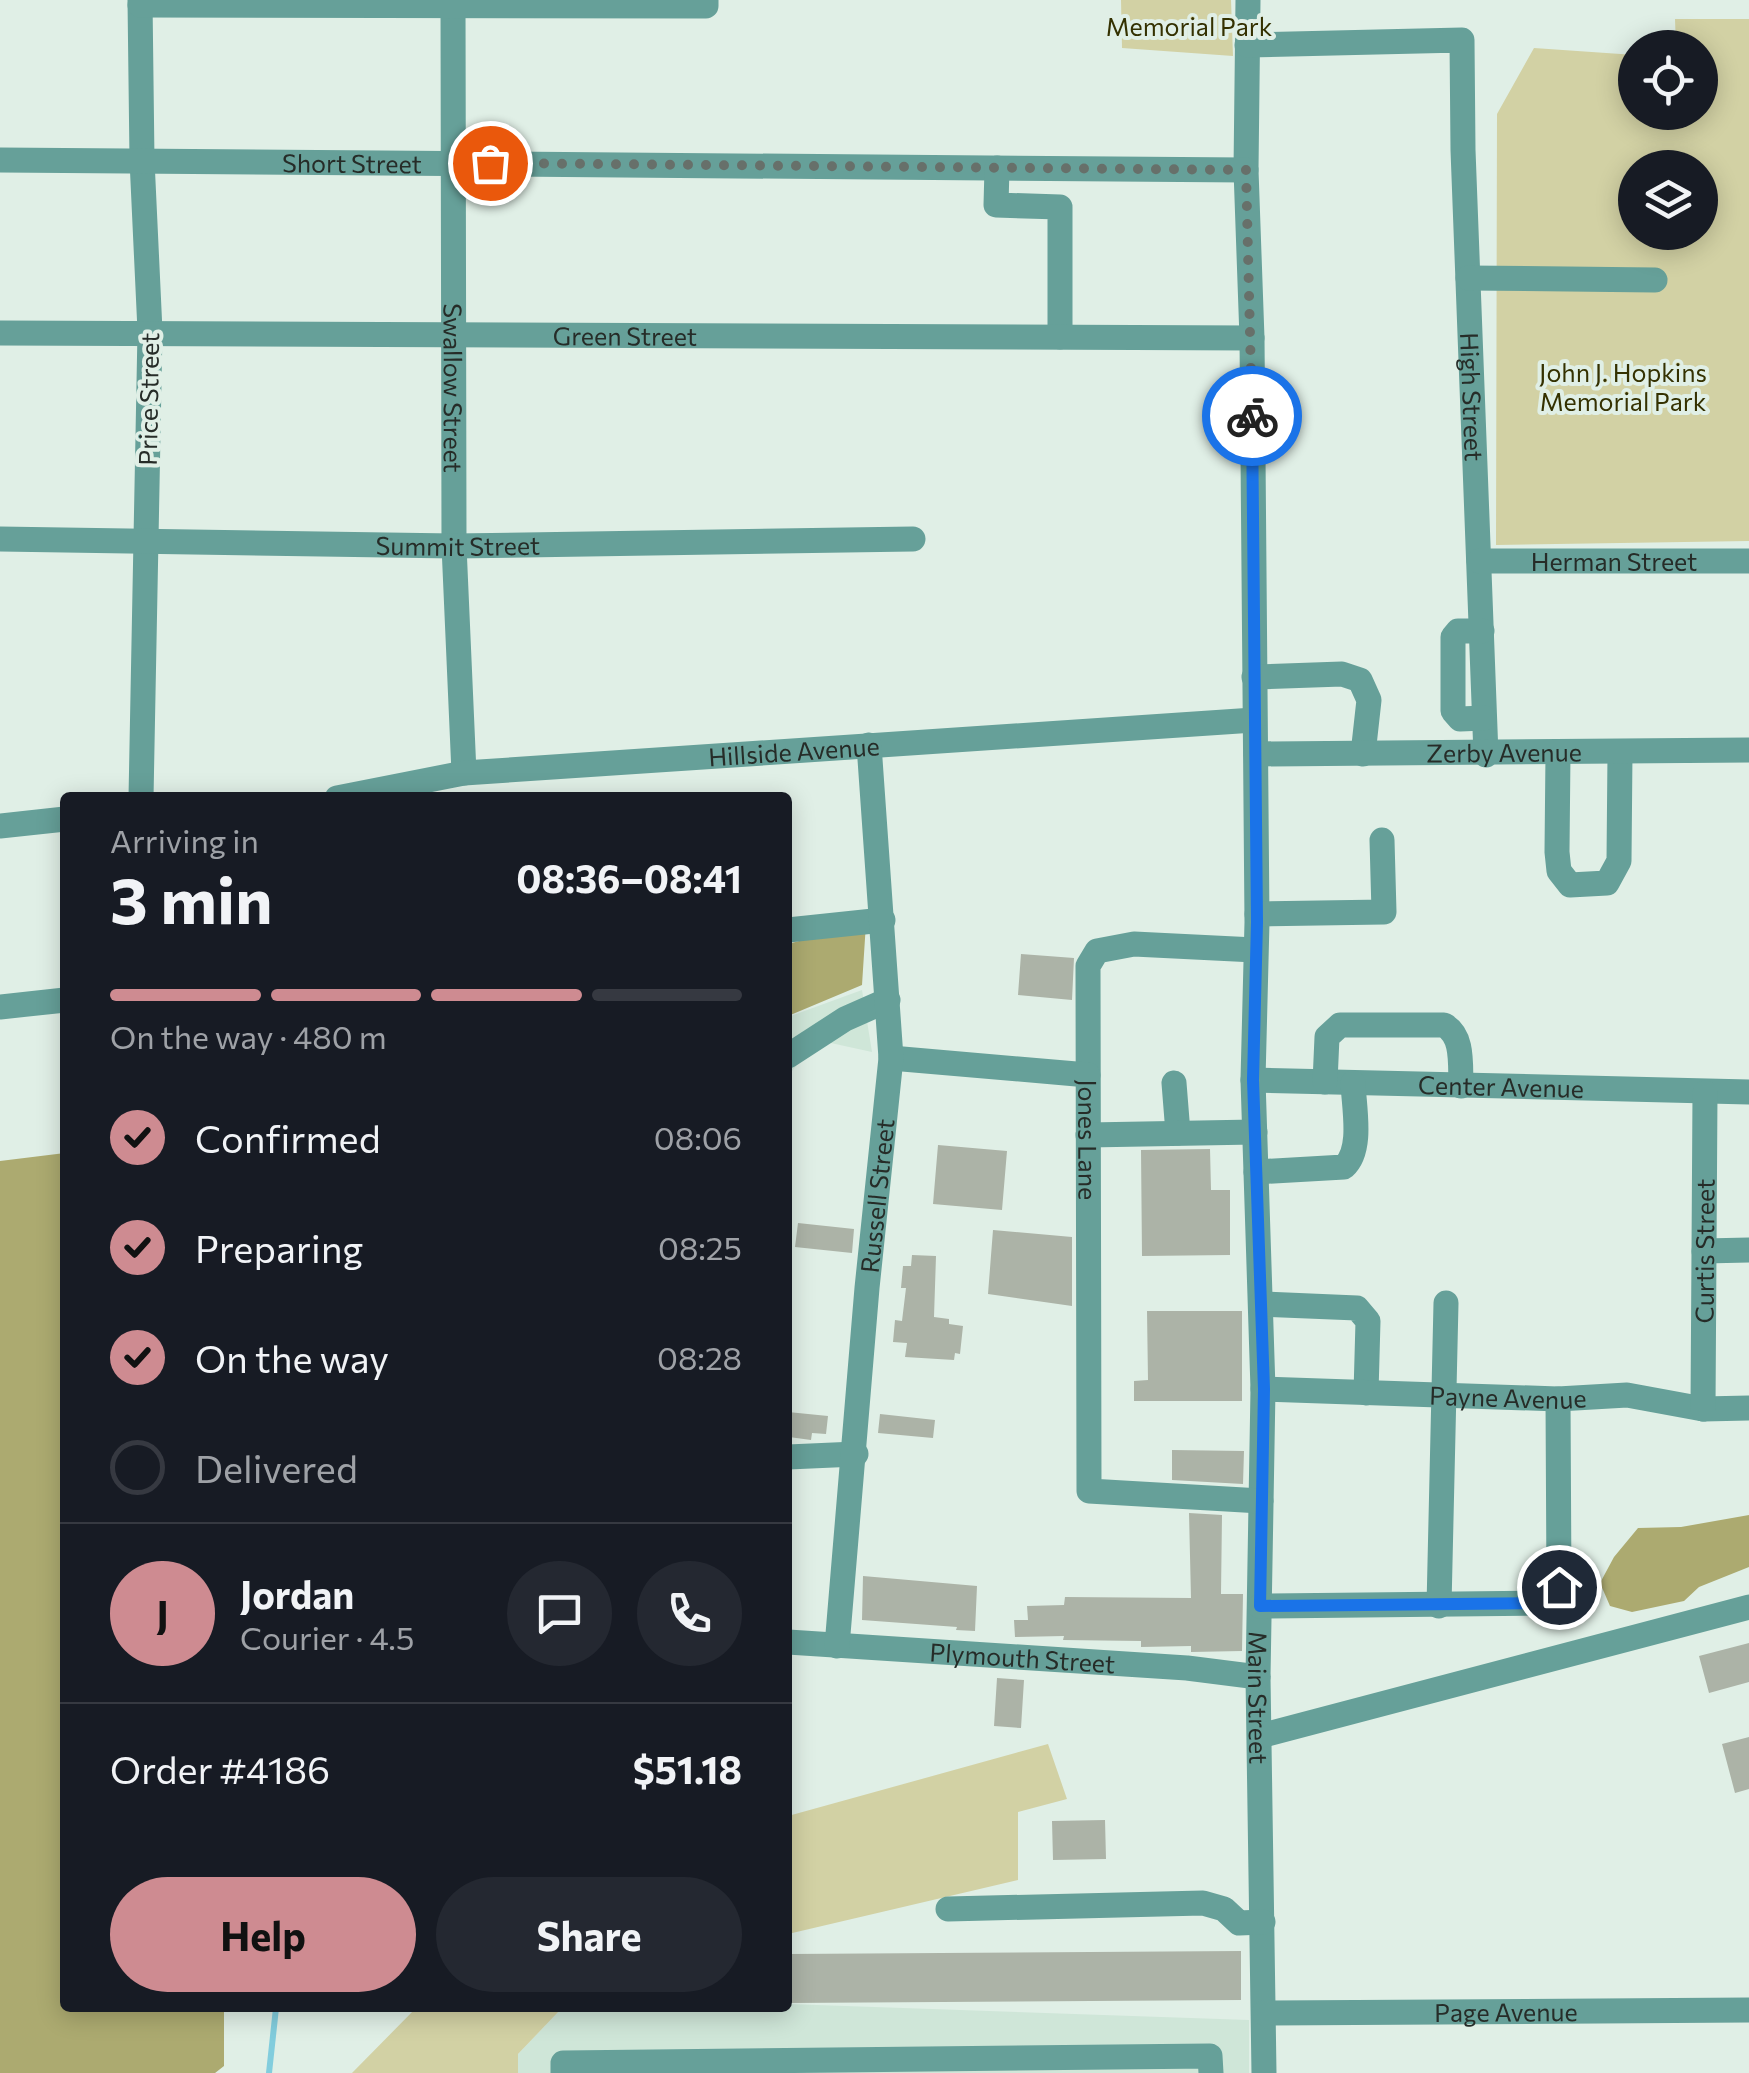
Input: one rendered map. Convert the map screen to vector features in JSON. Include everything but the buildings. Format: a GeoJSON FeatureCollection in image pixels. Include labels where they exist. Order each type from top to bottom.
{"type":"FeatureCollection","features":[{"type":"Feature","properties":{"kind":"street","name":"Main Street"},"geometry":{"type":"LineString","coordinates":[[1248,0],[1246,170],[1252,338],[1257,914],[1253,1080],[1264,1389],[1258,1677],[1264,2073]]}},
{"type":"Feature","properties":{"kind":"street","name":"Swallow Street"},"geometry":{"type":"LineString","coordinates":[[452,2],[454,546],[464,773]]}},
{"type":"Feature","properties":{"kind":"street"},"geometry":{"type":"LineString","coordinates":[[140,3],[706,3]]}},
{"type":"Feature","properties":{"kind":"street","name":"Price Street"},"geometry":{"type":"LineString","coordinates":[[140,3],[150,332],[140,792]]}},
{"type":"Feature","properties":{"kind":"street","name":"High Street"},"geometry":{"type":"LineString","coordinates":[[1247,44],[1462,40],[1486,755]]}},
{"type":"Feature","properties":{"kind":"street","name":"Short Street"},"geometry":{"type":"LineString","coordinates":[[0,160],[1246,170]]}},
{"type":"Feature","properties":{"kind":"street"},"geometry":{"type":"LineString","coordinates":[[997,168],[996,206],[1060,207],[1060,337]]}},
{"type":"Feature","properties":{"kind":"street"},"geometry":{"type":"LineString","coordinates":[[1468,278],[1655,280]]}},
{"type":"Feature","properties":{"kind":"street","name":"Green Street"},"geometry":{"type":"LineString","coordinates":[[0,333],[1252,338]]}},
{"type":"Feature","properties":{"kind":"street","name":"Summit Street"},"geometry":{"type":"LineString","coordinates":[[0,538],[454,546],[914,539]]}},
{"type":"Feature","properties":{"kind":"street","name":"Herman Street"},"geometry":{"type":"LineString","coordinates":[[1479,561],[1749,561]]}},
{"type":"Feature","properties":{"kind":"street"},"geometry":{"type":"LineString","coordinates":[[1254,676],[1342,674],[1360,680],[1368,700],[1363,754]]}},
{"type":"Feature","properties":{"kind":"street","name":"Hillside Avenue"},"geometry":{"type":"LineString","coordinates":[[368,792],[464,773],[1254,720]]}},
{"type":"Feature","properties":{"kind":"street","name":"Russell Street"},"geometry":{"type":"LineString","coordinates":[[837,1646],[867,1288],[892,1058],[869,745]]}},
{"type":"Feature","properties":{"kind":"street","name":"Zerby Avenue"},"geometry":{"type":"LineString","coordinates":[[1256,754],[1749,750]]}},
{"type":"Feature","properties":{"kind":"street"},"geometry":{"type":"LineString","coordinates":[[1558,753],[1557,852],[1559,872],[1570,885],[1607,883],[1619,861],[1620,752]]}},
{"type":"Feature","properties":{"kind":"street"},"geometry":{"type":"LineString","coordinates":[[0,826],[60,820]]}},
{"type":"Feature","properties":{"kind":"street"},"geometry":{"type":"LineString","coordinates":[[1257,914],[1384,912],[1382,840]]}},
{"type":"Feature","properties":{"kind":"street"},"geometry":{"type":"LineString","coordinates":[[792,930],[883,920]]}},
{"type":"Feature","properties":{"kind":"street","name":"Jones Lane"},"geometry":{"type":"LineString","coordinates":[[1255,950],[1134,944],[1097,951],[1088,966],[1088,1490],[1261,1501]]}},
{"type":"Feature","properties":{"kind":"street"},"geometry":{"type":"LineString","coordinates":[[792,1053],[845,1019],[888,1000]]}},
{"type":"Feature","properties":{"kind":"street"},"geometry":{"type":"LineString","coordinates":[[0,1007],[60,1001]]}},
{"type":"Feature","properties":{"kind":"street"},"geometry":{"type":"LineString","coordinates":[[1325,1082],[1327,1037],[1340,1025],[1444,1025],[1458,1039],[1462,1086]]}},
{"type":"Feature","properties":{"kind":"street"},"geometry":{"type":"LineString","coordinates":[[892,1058],[1088,1074]]}},
{"type":"Feature","properties":{"kind":"street","name":"Center Avenue"},"geometry":{"type":"LineString","coordinates":[[1253,1080],[1749,1092]]}},
{"type":"Feature","properties":{"kind":"street"},"geometry":{"type":"LineString","coordinates":[[1174,1082],[1178,1134]]}},
{"type":"Feature","properties":{"kind":"street"},"geometry":{"type":"LineString","coordinates":[[1256,1172],[1349,1164],[1355,1150],[1353,1083]]}},
{"type":"Feature","properties":{"kind":"street","name":"Curtis Street"},"geometry":{"type":"LineString","coordinates":[[1703,1409],[1706,1093]]}},
{"type":"Feature","properties":{"kind":"street"},"geometry":{"type":"LineString","coordinates":[[1088,1135],[1255,1132]]}},
{"type":"Feature","properties":{"kind":"street"},"geometry":{"type":"LineString","coordinates":[[1704,1251],[1749,1250]]}},
{"type":"Feature","properties":{"kind":"street"},"geometry":{"type":"LineString","coordinates":[[1440,1606],[1446,1303]]}},
{"type":"Feature","properties":{"kind":"street"},"geometry":{"type":"LineString","coordinates":[[1261,1304],[1356,1308],[1364,1313],[1368,1321],[1366,1393]]}},
{"type":"Feature","properties":{"kind":"street","name":"Payne Avenue"},"geometry":{"type":"LineString","coordinates":[[1264,1389],[1558,1399],[1627,1395],[1703,1409],[1749,1408]]}},
{"type":"Feature","properties":{"kind":"street"},"geometry":{"type":"LineString","coordinates":[[1260,1606],[1542,1603],[1559,1587],[1558,1399]]}},
{"type":"Feature","properties":{"kind":"street"},"geometry":{"type":"LineString","coordinates":[[792,1457],[856,1454]]}},
{"type":"Feature","properties":{"kind":"street"},"geometry":{"type":"LineString","coordinates":[[1260,1736],[1749,1608]]}},
{"type":"Feature","properties":{"kind":"street","name":"Plymouth Street"},"geometry":{"type":"LineString","coordinates":[[792,1642],[1187,1668],[1258,1677]]}},
{"type":"Feature","properties":{"kind":"street"},"geometry":{"type":"LineString","coordinates":[[948,1909],[1204,1904],[1224,1909],[1240,1923],[1263,1922]]}},
{"type":"Feature","properties":{"kind":"street","name":"Page Avenue"},"geometry":{"type":"LineString","coordinates":[[1264,2013],[1749,2010]]}},
{"type":"Feature","properties":{"kind":"street"},"geometry":{"type":"LineString","coordinates":[[563,2073],[563,2063],[1210,2056],[1211,2073]]}},
{"type":"Feature","properties":{"kind":"shaded area"},"geometry":{"type":"Polygon","coordinates":[[[866,923],[862,985],[792,1014],[792,943],[866,923]]]}},
{"type":"Feature","properties":{"kind":"shaded area"},"geometry":{"type":"Polygon","coordinates":[[[862,990],[872,1052],[817,1040],[792,1071],[792,1016],[862,990]]]}},
{"type":"Feature","properties":{"kind":"shaded area"},"geometry":{"type":"Polygon","coordinates":[[[60,1154],[60,2012],[224,2012],[224,2066],[215,2073],[0,2073],[0,1161],[60,1154]]]}},
{"type":"Feature","properties":{"kind":"shaded area"},"geometry":{"type":"Polygon","coordinates":[[[1749,1515],[1749,1567],[1699,1587],[1684,1601],[1632,1612],[1610,1606],[1600,1583],[1614,1557],[1638,1528],[1681,1527],[1749,1515]]]}},
{"type":"Feature","properties":{"kind":"shaded area"},"geometry":{"type":"Polygon","coordinates":[[[792,2004],[1249,2020],[1249,2073],[518,2073],[518,2054],[558,2012],[792,2012],[792,2004]]]}},
{"type":"Feature","properties":{"kind":"green space","name":"Memorial Park"},"geometry":{"type":"Polygon","coordinates":[[[1121,0],[1231,0],[1233,56],[1122,48],[1121,0]]]}},
{"type":"Feature","properties":{"kind":"green space","name":"John J. Hopkins Memorial Park"},"geometry":{"type":"Polygon","coordinates":[[[1675,19],[1749,19],[1749,541],[1496,545],[1497,114],[1534,48],[1618,54],[1618,130],[1718,130],[1718,30],[1675,30],[1675,19]]]}},
{"type":"Feature","properties":{"kind":"green space"},"geometry":{"type":"Polygon","coordinates":[[[1048,1744],[1067,1799],[1018,1812],[1018,1880],[792,1933],[792,1815],[1048,1744]]]}},
{"type":"Feature","properties":{"kind":"green space"},"geometry":{"type":"Polygon","coordinates":[[[412,2012],[558,2012],[518,2054],[518,2073],[352,2073],[412,2012]]]}},
{"type":"Feature","properties":{"kind":"waterway"},"geometry":{"type":"LineString","coordinates":[[269,2073],[276,2012]]}},
{"type":"Feature","properties":{"kind":"way so far"},"geometry":{"type":"LineString","coordinates":[[490,163],[1246,170],[1252,416]]}},
{"type":"Feature","properties":{"kind":"route"},"geometry":{"type":"LineString","coordinates":[[1252,416],[1257,922],[1253,1080],[1264,1389],[1260,1606],[1542,1603],[1559,1587]]}}]}
